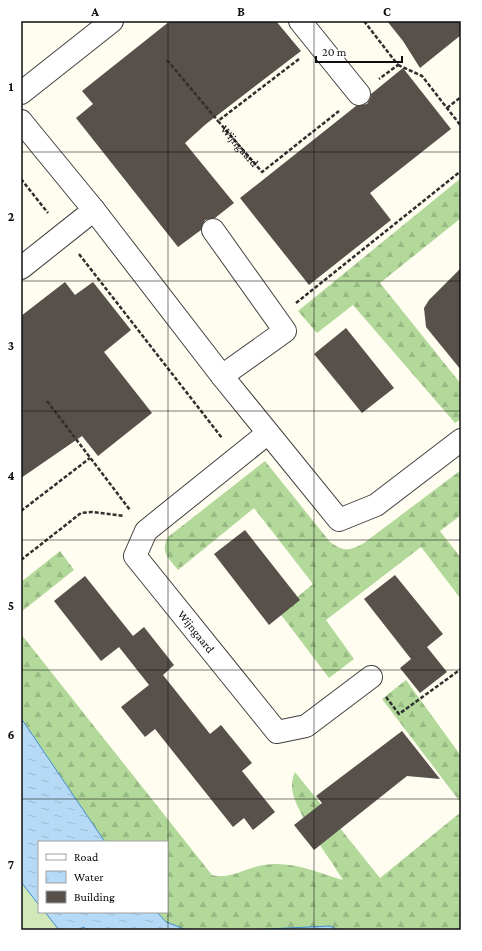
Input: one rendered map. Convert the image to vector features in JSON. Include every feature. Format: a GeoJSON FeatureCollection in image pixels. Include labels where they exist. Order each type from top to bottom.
{"type":"FeatureCollection","features":[{"type":"Feature","properties":{"kind":"street"},"geometry":{"type":"LineString","coordinates":[[21,93],[112,21]]}},
{"type":"Feature","properties":{"kind":"street"},"geometry":{"type":"LineString","coordinates":[[300,21],[359,94]]}},
{"type":"Feature","properties":{"kind":"street"},"geometry":{"type":"LineString","coordinates":[[21,121],[94,210],[222,376],[339,520],[376,505],[461,440]]}},
{"type":"Feature","properties":{"kind":"street"},"geometry":{"type":"LineString","coordinates":[[21,268],[94,210]]}},
{"type":"Feature","properties":{"kind":"street"},"geometry":{"type":"LineString","coordinates":[[213,230],[285,330],[222,376]]}},
{"type":"Feature","properties":{"kind":"street","name":"Wijngaard"},"geometry":{"type":"LineString","coordinates":[[268,433],[146,531],[135,556],[277,732],[306,726],[371,677]]}},
{"type":"Feature","properties":{"kind":"path"},"geometry":{"type":"LineString","coordinates":[[364,21],[398,65],[422,76],[461,126]]}},
{"type":"Feature","properties":{"kind":"path","name":"Wijngaard"},"geometry":{"type":"LineString","coordinates":[[318,44],[218,121],[262,172],[359,94],[398,65]]}},
{"type":"Feature","properties":{"kind":"path"},"geometry":{"type":"LineString","coordinates":[[167,60],[218,121]]}},
{"type":"Feature","properties":{"kind":"path"},"geometry":{"type":"LineString","coordinates":[[447,108],[461,97]]}},
{"type":"Feature","properties":{"kind":"path"},"geometry":{"type":"LineString","coordinates":[[277,318],[461,171]]}},
{"type":"Feature","properties":{"kind":"path"},"geometry":{"type":"LineString","coordinates":[[21,179],[238,458]]}},
{"type":"Feature","properties":{"kind":"path"},"geometry":{"type":"LineString","coordinates":[[47,401],[146,531]]}},
{"type":"Feature","properties":{"kind":"path"},"geometry":{"type":"LineString","coordinates":[[21,511],[90,458]]}},
{"type":"Feature","properties":{"kind":"path"},"geometry":{"type":"LineString","coordinates":[[21,560],[81,513],[92,512],[129,516],[146,531]]}},
{"type":"Feature","properties":{"kind":"path"},"geometry":{"type":"LineString","coordinates":[[371,677],[399,714],[461,669]]}},
{"type":"Feature","properties":{"kind":"green space"},"geometry":{"type":"Polygon","coordinates":[[[461,178],[461,218],[380,283],[461,384],[461,419],[455,423],[353,305],[317,333],[298,311],[461,178]]]}},
{"type":"Feature","properties":{"kind":"green space"},"geometry":{"type":"Polygon","coordinates":[[[265,461],[330,542],[343,549],[354,548],[364,543],[461,470],[461,515],[440,531],[461,558],[461,599],[421,547],[326,620],[354,659],[329,678],[279,612],[313,584],[254,508],[178,570],[166,555],[165,547],[168,537],[265,461]]]}},
{"type":"Feature","properties":{"kind":"green space"},"geometry":{"type":"Polygon","coordinates":[[[60,551],[74,570],[21,612],[21,582],[60,551]]]}},
{"type":"Feature","properties":{"kind":"green space"},"geometry":{"type":"Polygon","coordinates":[[[21,634],[212,875],[224,876],[236,874],[253,867],[281,864],[302,867],[343,880],[308,826],[297,804],[292,788],[295,772],[380,878],[461,812],[461,930],[339,930],[330,926],[247,930],[187,930],[166,922],[158,913],[168,913],[168,841],[104,841],[23,721],[21,721],[21,634]]]}},
{"type":"Feature","properties":{"kind":"green space"},"geometry":{"type":"Polygon","coordinates":[[[406,680],[461,756],[461,803],[382,699],[406,680]]]}},
{"type":"Feature","properties":{"kind":"green space"},"geometry":{"type":"Polygon","coordinates":[[[21,882],[38,904],[38,913],[46,913],[59,930],[21,930],[21,882]]]}},
{"type":"Feature","properties":{"kind":"water"},"geometry":{"type":"Polygon","coordinates":[[[21,721],[23,721],[104,841],[38,841],[38,904],[21,882],[21,721]]]}},
{"type":"Feature","properties":{"kind":"water"},"geometry":{"type":"Polygon","coordinates":[[[46,913],[158,913],[166,922],[187,930],[87,930],[84,927],[78,930],[59,930],[46,913]]]}},
{"type":"Feature","properties":{"kind":"water"},"geometry":{"type":"Polygon","coordinates":[[[330,926],[339,930],[247,930],[330,926]]]}},
{"type":"Feature","properties":{"kind":"building"},"geometry":{"type":"Polygon","coordinates":[[[170,21],[276,21],[301,51],[206,124],[185,143],[234,203],[215,218],[205,220],[201,230],[178,247],[76,118],[93,104],[82,91],[170,21]]]}},
{"type":"Feature","properties":{"kind":"building"},"geometry":{"type":"Polygon","coordinates":[[[387,21],[461,21],[461,35],[420,68],[403,41],[387,21]]]}},
{"type":"Feature","properties":{"kind":"building"},"geometry":{"type":"Polygon","coordinates":[[[403,68],[451,129],[370,193],[391,220],[309,285],[240,198],[356,106],[367,104],[371,94],[403,68]]]}},
{"type":"Feature","properties":{"kind":"building"},"geometry":{"type":"Polygon","coordinates":[[[461,268],[461,370],[426,327],[424,308],[429,300],[461,268]]]}},
{"type":"Feature","properties":{"kind":"building"},"geometry":{"type":"Polygon","coordinates":[[[65,282],[75,295],[93,282],[131,330],[104,352],[152,413],[98,456],[82,436],[21,478],[21,316],[65,282]]]}},
{"type":"Feature","properties":{"kind":"building"},"geometry":{"type":"Polygon","coordinates":[[[346,328],[394,388],[362,413],[314,354],[346,328]]]}},
{"type":"Feature","properties":{"kind":"building"},"geometry":{"type":"Polygon","coordinates":[[[245,530],[300,600],[269,625],[214,554],[245,530]]]}},
{"type":"Feature","properties":{"kind":"building"},"geometry":{"type":"Polygon","coordinates":[[[395,575],[443,634],[427,647],[447,672],[420,693],[400,668],[411,659],[364,599],[395,575]]]}},
{"type":"Feature","properties":{"kind":"building"},"geometry":{"type":"Polygon","coordinates":[[[85,576],[133,636],[144,627],[174,665],[163,675],[210,734],[221,725],[252,763],[242,771],[275,812],[253,830],[244,818],[233,827],[155,729],[145,737],[121,707],[149,685],[119,647],[101,661],[54,601],[85,576]]]}},
{"type":"Feature","properties":{"kind":"building"},"geometry":{"type":"Polygon","coordinates":[[[402,731],[440,779],[407,776],[314,850],[294,825],[322,803],[316,796],[402,731]]]}}]}
